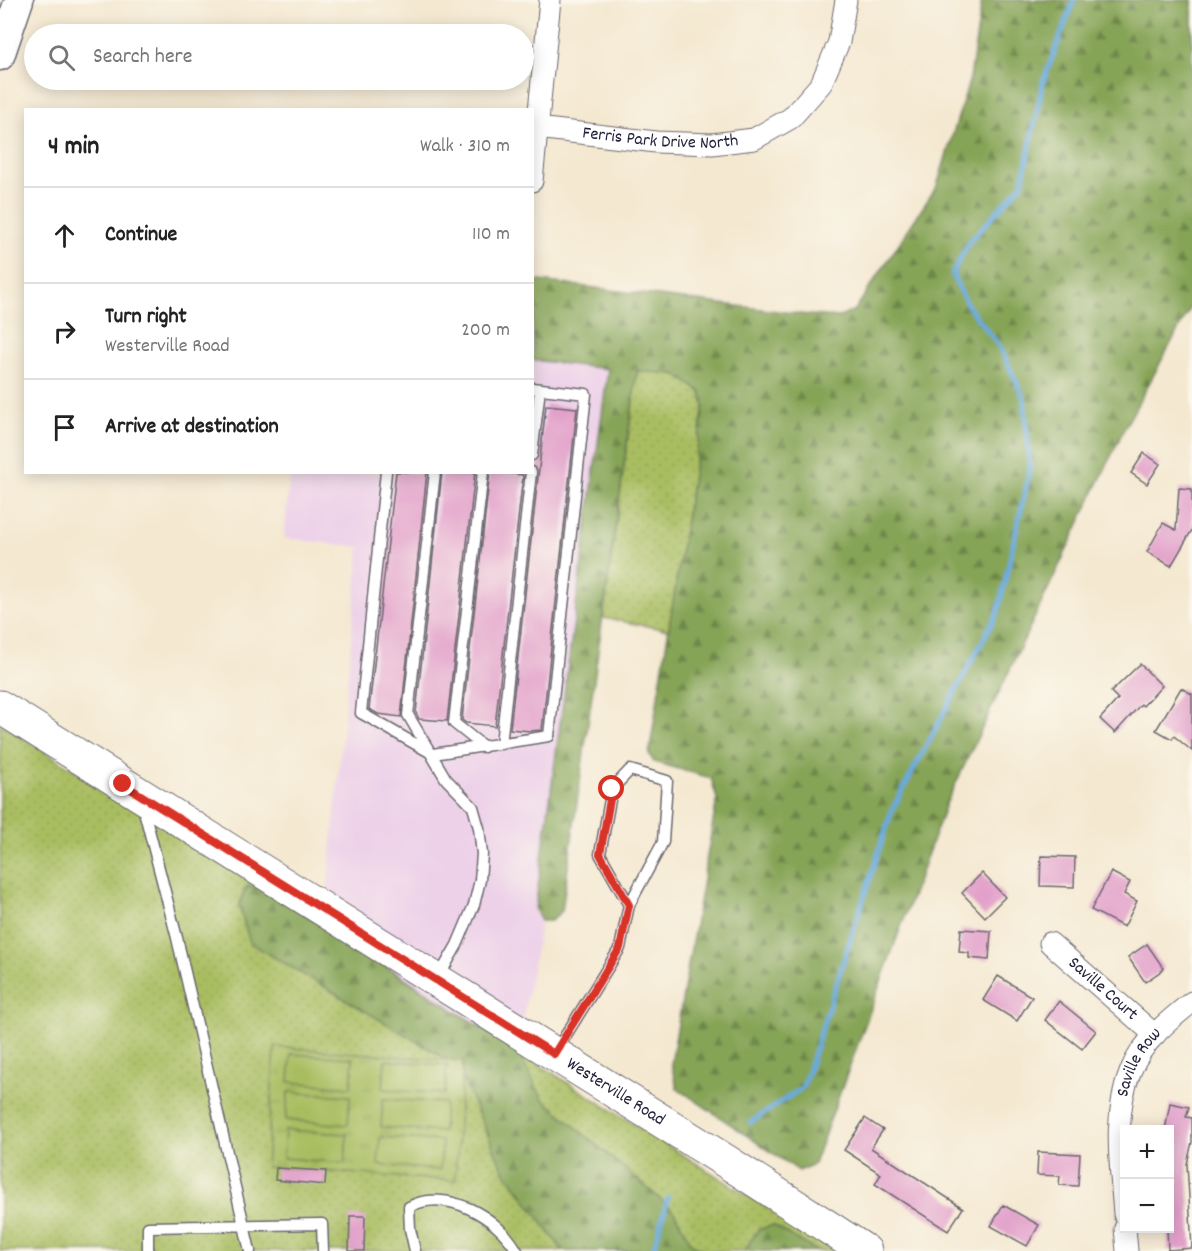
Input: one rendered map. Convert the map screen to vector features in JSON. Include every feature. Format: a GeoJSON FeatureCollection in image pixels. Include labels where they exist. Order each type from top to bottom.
{"type":"FeatureCollection","features":[{"type":"Feature","properties":{"kind":"main road"},"geometry":{"type":"LineString","coordinates":[[0,56],[19,0]]}},
{"type":"Feature","properties":{"kind":"main road","name":"Westerville Road"},"geometry":{"type":"LineString","coordinates":[[0,707],[864,1251]]}},
{"type":"Feature","properties":{"kind":"street"},"geometry":{"type":"LineString","coordinates":[[534,160],[550,0]]}},
{"type":"Feature","properties":{"kind":"street","name":"Ferris Park Drive North"},"geometry":{"type":"LineString","coordinates":[[537,128],[656,142],[712,144],[754,139],[791,118],[821,84],[839,42],[846,0]]}},
{"type":"Feature","properties":{"kind":"street","name":"Saville Court"},"geometry":{"type":"LineString","coordinates":[[1050,943],[1155,1035]]}},
{"type":"Feature","properties":{"kind":"street","name":"Saville Row"},"geometry":{"type":"LineString","coordinates":[[1123,1179],[1120,1126],[1123,1098],[1130,1071],[1155,1035],[1192,1002]]}},
{"type":"Feature","properties":{"kind":"street"},"geometry":{"type":"LineString","coordinates":[[1125,1233],[1126,1251]]}},
{"type":"Feature","properties":{"kind":"lane"},"geometry":{"type":"LineString","coordinates":[[386,474],[361,712],[433,754],[549,736],[586,394],[536,389],[534,422]]}},
{"type":"Feature","properties":{"kind":"lane"},"geometry":{"type":"LineString","coordinates":[[435,474],[408,715],[446,779],[473,807],[479,828],[482,854],[480,880],[474,905],[457,945],[437,981]]}},
{"type":"Feature","properties":{"kind":"lane"},"geometry":{"type":"LineString","coordinates":[[483,474],[454,723],[484,747]]}},
{"type":"Feature","properties":{"kind":"lane"},"geometry":{"type":"LineString","coordinates":[[501,744],[531,474]]}},
{"type":"Feature","properties":{"kind":"lane"},"geometry":{"type":"LineString","coordinates":[[554,1054],[620,948],[629,905],[663,842],[667,781],[630,770],[612,789],[600,854],[629,905]]}},
{"type":"Feature","properties":{"kind":"lane"},"geometry":{"type":"LineString","coordinates":[[140,794],[177,938],[250,1251]]}},
{"type":"Feature","properties":{"kind":"lane"},"geometry":{"type":"LineString","coordinates":[[415,1251],[410,1229],[410,1207],[419,1202],[448,1201],[486,1217],[517,1251]]}},
{"type":"Feature","properties":{"kind":"lane"},"geometry":{"type":"LineString","coordinates":[[148,1251],[148,1227],[322,1224],[323,1251]]}},
{"type":"Feature","properties":{"kind":"shaded area"},"geometry":{"type":"Polygon","coordinates":[[[534,360],[608,369],[535,909],[541,921],[517,1051],[324,925],[360,547],[284,538],[290,474],[534,474],[534,360]]]}},
{"type":"Feature","properties":{"kind":"green space"},"geometry":{"type":"Polygon","coordinates":[[[982,0],[1192,0],[1192,305],[1124,429],[946,804],[814,1164],[799,1171],[677,1088],[671,1064],[717,799],[711,778],[654,762],[649,754],[704,406],[701,392],[675,374],[637,371],[562,911],[551,921],[541,921],[535,909],[608,369],[534,360],[534,280],[840,317],[855,310],[937,186],[970,78],[982,0]]]}},
{"type":"Feature","properties":{"kind":"green space"},"geometry":{"type":"Polygon","coordinates":[[[637,371],[675,374],[701,392],[704,406],[669,630],[603,618],[637,371]]]}},
{"type":"Feature","properties":{"kind":"green space"},"geometry":{"type":"Polygon","coordinates":[[[0,724],[324,925],[517,1051],[833,1249],[831,1251],[0,1251],[0,724]]]}},
{"type":"Feature","properties":{"kind":"green space"},"geometry":{"type":"Polygon","coordinates":[[[261,886],[517,1051],[543,1099],[673,1210],[692,1244],[705,1251],[563,1251],[503,1169],[462,1077],[463,1061],[448,1060],[250,943],[239,906],[246,887],[261,886]]]}},
{"type":"Feature","properties":{"kind":"green space"},"geometry":{"type":"Polygon","coordinates":[[[275,1047],[463,1061],[455,1181],[266,1167],[275,1047]]]}},
{"type":"Feature","properties":{"kind":"green space"},"geometry":{"type":"Polygon","coordinates":[[[291,1054],[353,1058],[351,1087],[289,1082],[291,1054]]]}},
{"type":"Feature","properties":{"kind":"green space"},"geometry":{"type":"Polygon","coordinates":[[[385,1060],[447,1065],[445,1094],[383,1089],[385,1060]]]}},
{"type":"Feature","properties":{"kind":"green space"},"geometry":{"type":"Polygon","coordinates":[[[288,1092],[350,1096],[348,1125],[286,1120],[288,1092]]]}},
{"type":"Feature","properties":{"kind":"green space"},"geometry":{"type":"Polygon","coordinates":[[[383,1099],[445,1103],[443,1132],[381,1127],[383,1099]]]}},
{"type":"Feature","properties":{"kind":"green space"},"geometry":{"type":"Polygon","coordinates":[[[285,1130],[347,1134],[345,1163],[283,1158],[285,1130]]]}},
{"type":"Feature","properties":{"kind":"green space"},"geometry":{"type":"Polygon","coordinates":[[[380,1137],[442,1141],[440,1170],[378,1165],[380,1137]]]}},
{"type":"Feature","properties":{"kind":"green space"},"geometry":{"type":"Polygon","coordinates":[[[773,1225],[817,1251],[744,1251],[758,1230],[773,1225]]]}},
{"type":"Feature","properties":{"kind":"building"},"geometry":{"type":"Polygon","coordinates":[[[546,405],[577,408],[542,730],[530,731],[510,729],[546,405]]]}},
{"type":"Feature","properties":{"kind":"building"},"geometry":{"type":"Polygon","coordinates":[[[1144,453],[1160,464],[1147,484],[1131,473],[1144,453]]]}},
{"type":"Feature","properties":{"kind":"building"},"geometry":{"type":"Polygon","coordinates":[[[396,474],[427,474],[401,717],[378,714],[369,709],[396,474]]]}},
{"type":"Feature","properties":{"kind":"building"},"geometry":{"type":"Polygon","coordinates":[[[442,474],[475,474],[447,721],[419,719],[416,713],[442,474]]]}},
{"type":"Feature","properties":{"kind":"building"},"geometry":{"type":"Polygon","coordinates":[[[490,474],[523,475],[495,726],[466,723],[462,720],[490,474]]]}},
{"type":"Feature","properties":{"kind":"building"},"geometry":{"type":"Polygon","coordinates":[[[1179,488],[1192,489],[1192,530],[1171,566],[1147,552],[1163,523],[1176,530],[1179,488]]]}},
{"type":"Feature","properties":{"kind":"building"},"geometry":{"type":"Polygon","coordinates":[[[1140,664],[1162,686],[1143,706],[1141,704],[1115,733],[1100,719],[1118,699],[1111,692],[1140,664]]]}},
{"type":"Feature","properties":{"kind":"building"},"geometry":{"type":"Polygon","coordinates":[[[1181,688],[1192,694],[1192,751],[1174,736],[1172,739],[1156,730],[1181,688]]]}},
{"type":"Feature","properties":{"kind":"building"},"geometry":{"type":"Polygon","coordinates":[[[1041,856],[1075,857],[1074,887],[1040,886],[1041,856]]]}},
{"type":"Feature","properties":{"kind":"building"},"geometry":{"type":"Polygon","coordinates":[[[1111,872],[1130,882],[1124,894],[1137,901],[1124,927],[1091,910],[1111,872]]]}},
{"type":"Feature","properties":{"kind":"building"},"geometry":{"type":"Polygon","coordinates":[[[982,873],[1005,897],[985,917],[962,893],[982,873]]]}},
{"type":"Feature","properties":{"kind":"building"},"geometry":{"type":"Polygon","coordinates":[[[961,929],[991,931],[989,960],[969,958],[969,953],[959,952],[961,929]]]}},
{"type":"Feature","properties":{"kind":"building"},"geometry":{"type":"Polygon","coordinates":[[[1147,944],[1164,969],[1145,982],[1128,957],[1147,944]]]}},
{"type":"Feature","properties":{"kind":"building"},"geometry":{"type":"Polygon","coordinates":[[[998,976],[1032,997],[1017,1021],[983,1000],[998,976]]]}},
{"type":"Feature","properties":{"kind":"building"},"geometry":{"type":"Polygon","coordinates":[[[1059,1001],[1096,1031],[1082,1049],[1045,1020],[1059,1001]]]}},
{"type":"Feature","properties":{"kind":"building"},"geometry":{"type":"Polygon","coordinates":[[[1170,1103],[1189,1107],[1186,1117],[1192,1118],[1192,1142],[1187,1164],[1192,1248],[1168,1250],[1167,1233],[1174,1233],[1174,1125],[1166,1125],[1170,1103]]]}},
{"type":"Feature","properties":{"kind":"building"},"geometry":{"type":"Polygon","coordinates":[[[865,1118],[883,1130],[871,1148],[963,1208],[948,1231],[875,1184],[881,1174],[844,1150],[865,1118]]]}},
{"type":"Feature","properties":{"kind":"building"},"geometry":{"type":"Polygon","coordinates":[[[1038,1152],[1080,1154],[1078,1186],[1059,1185],[1060,1176],[1037,1175],[1038,1152]]]}},
{"type":"Feature","properties":{"kind":"building"},"geometry":{"type":"Polygon","coordinates":[[[276,1168],[326,1171],[325,1185],[275,1180],[276,1168]]]}},
{"type":"Feature","properties":{"kind":"building"},"geometry":{"type":"Polygon","coordinates":[[[1003,1205],[1039,1225],[1027,1246],[991,1226],[1003,1205]]]}},
{"type":"Feature","properties":{"kind":"building"},"geometry":{"type":"Polygon","coordinates":[[[350,1216],[365,1216],[364,1251],[349,1251],[350,1216]]]}},
{"type":"Feature","properties":{"kind":"waterway"},"geometry":{"type":"LineString","coordinates":[[751,1122],[803,1087],[892,810],[998,612],[1030,469],[1024,398],[1000,347],[968,306],[952,274],[969,242],[1022,184],[1043,82],[1074,0]]}},
{"type":"Feature","properties":{"kind":"waterway"},"geometry":{"type":"LineString","coordinates":[[653,1251],[668,1198]]}},
{"type":"Feature","properties":{"kind":"route"},"geometry":{"type":"LineString","coordinates":[[123,784],[554,1054],[620,948],[629,905],[600,854],[612,789]]}}]}
